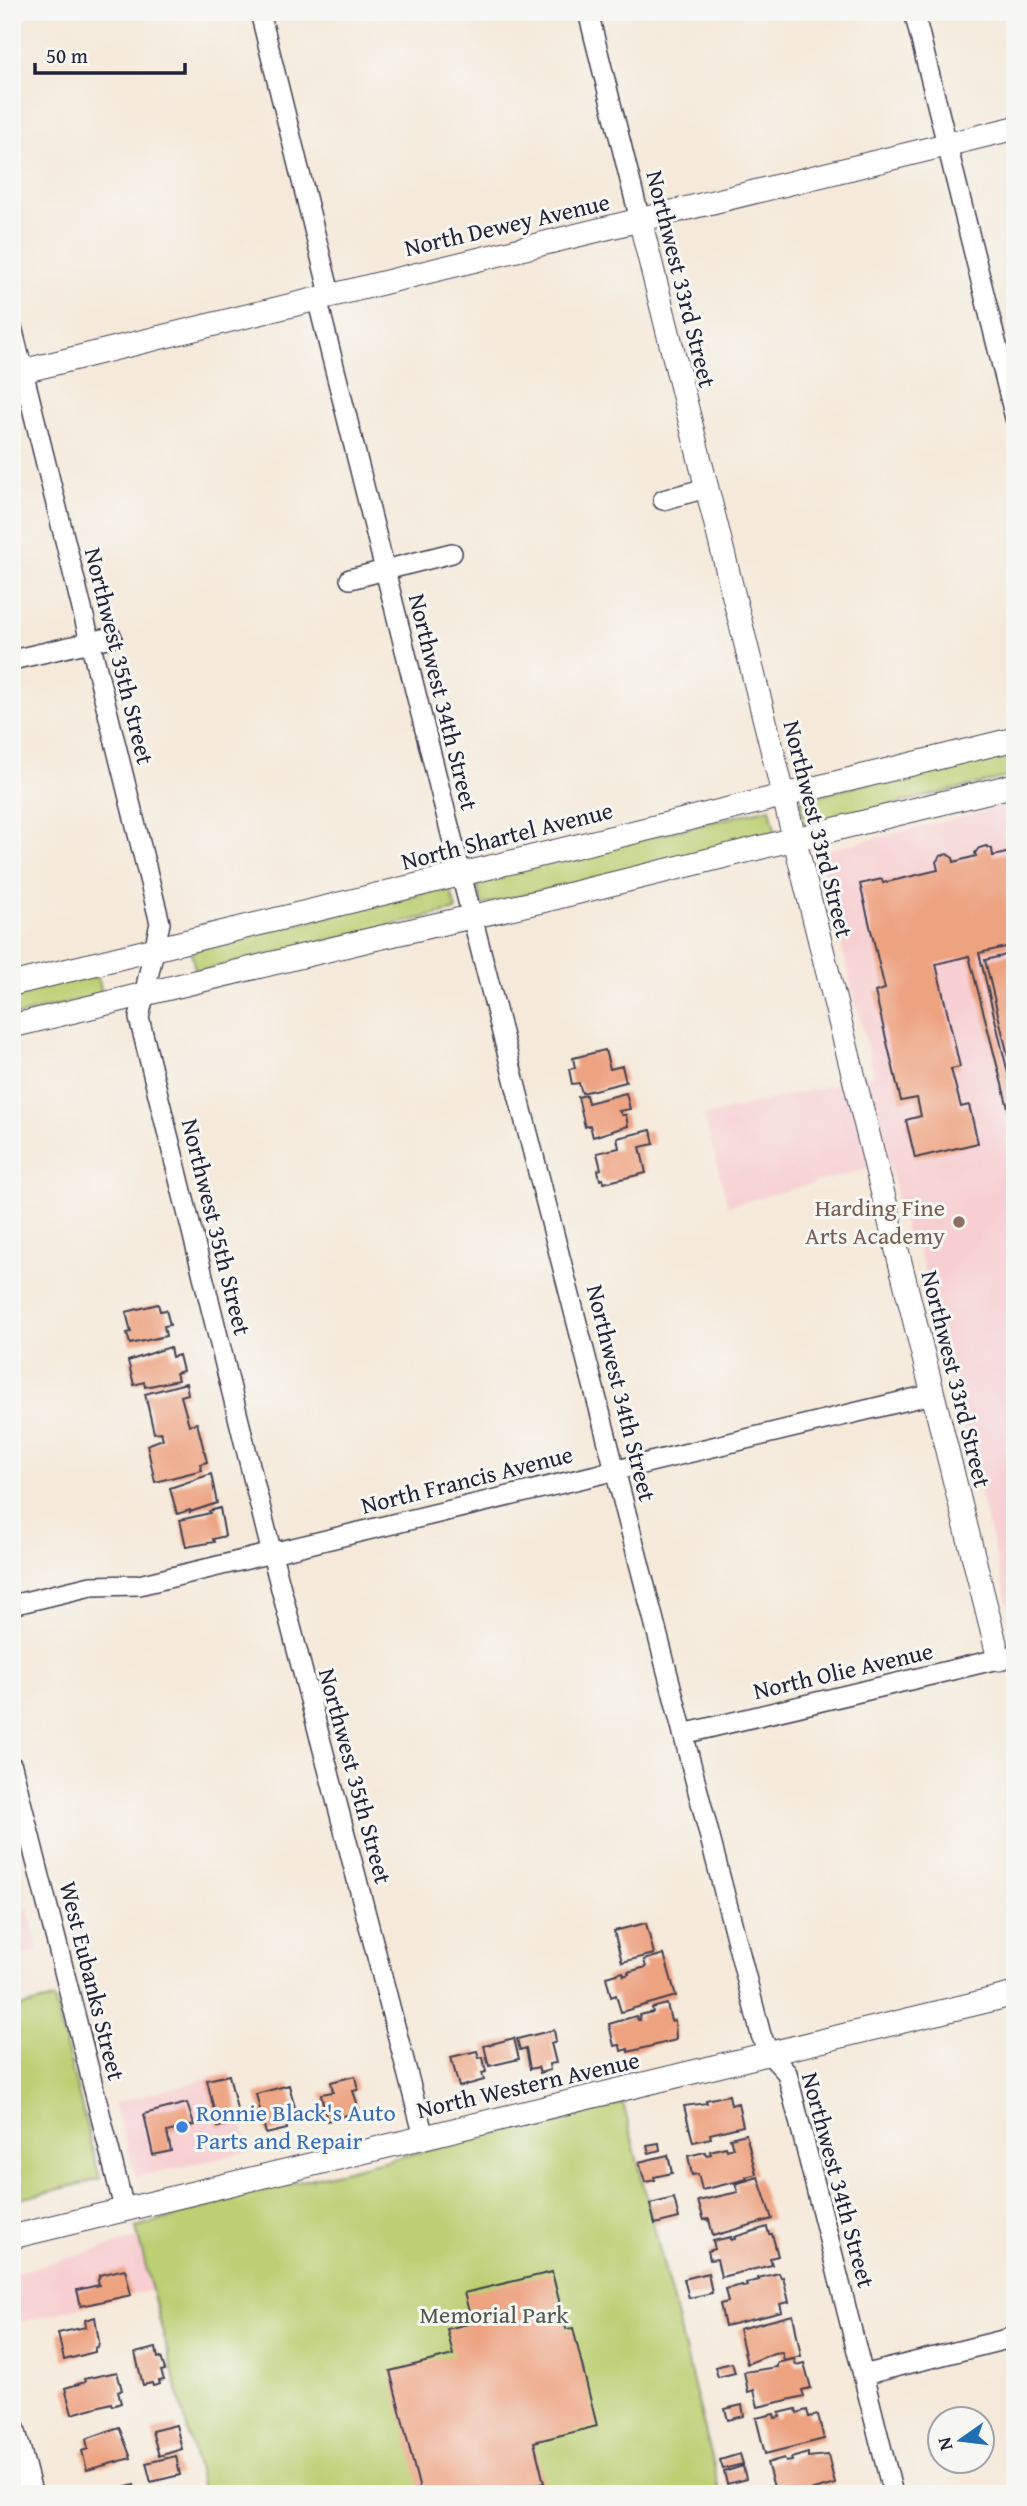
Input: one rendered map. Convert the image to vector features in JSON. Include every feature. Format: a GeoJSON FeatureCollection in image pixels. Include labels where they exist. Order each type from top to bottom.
{"type":"FeatureCollection","features":[{"type":"Feature","properties":{"kind":"main road"},"geometry":{"type":"LineString","coordinates":[[12,2430],[29,2494]]}},
{"type":"Feature","properties":{"kind":"street","name":"Northwest 34th Street"},"geometry":{"type":"LineString","coordinates":[[260,12],[385,570],[461,874],[761,2035],[770,2054],[788,2073],[893,2494]]}},
{"type":"Feature","properties":{"kind":"street","name":"Northwest 33rd Street"},"geometry":{"type":"LineString","coordinates":[[588,12],[933,1394],[1007,1657]]}},
{"type":"Feature","properties":{"kind":"street"},"geometry":{"type":"LineString","coordinates":[[914,12],[1015,418]]}},
{"type":"Feature","properties":{"kind":"street","name":"North Dewey Avenue"},"geometry":{"type":"LineString","coordinates":[[18,372],[1015,128]]}},
{"type":"Feature","properties":{"kind":"street","name":"Northwest 35th Street"},"geometry":{"type":"LineString","coordinates":[[12,327],[18,372],[90,642],[160,923],[139,1018],[272,1554],[424,2137]]}},
{"type":"Feature","properties":{"kind":"street"},"geometry":{"type":"LineString","coordinates":[[663,500],[706,488]]}},
{"type":"Feature","properties":{"kind":"street"},"geometry":{"type":"LineString","coordinates":[[350,579],[452,553]]}},
{"type":"Feature","properties":{"kind":"street"},"geometry":{"type":"LineString","coordinates":[[12,660],[112,637]]}},
{"type":"Feature","properties":{"kind":"street","name":"North Shartel Avenue"},"geometry":{"type":"LineString","coordinates":[[12,984],[1015,739]]}},
{"type":"Feature","properties":{"kind":"street"},"geometry":{"type":"LineString","coordinates":[[12,1026],[1015,785]]}},
{"type":"Feature","properties":{"kind":"street","name":"North Francis Avenue"},"geometry":{"type":"LineString","coordinates":[[12,1605],[90,1586],[139,1585],[933,1394]]}},
{"type":"Feature","properties":{"kind":"street","name":"North Olie Avenue"},"geometry":{"type":"LineString","coordinates":[[683,1734],[1007,1657]]}},
{"type":"Feature","properties":{"kind":"street","name":"West Eubanks Street"},"geometry":{"type":"LineString","coordinates":[[12,1766],[124,2208]]}},
{"type":"Feature","properties":{"kind":"street","name":"North Western Avenue"},"geometry":{"type":"LineString","coordinates":[[12,2237],[1015,1994]]}},
{"type":"Feature","properties":{"kind":"street"},"geometry":{"type":"LineString","coordinates":[[863,2375],[1015,2337]]}},
{"type":"Feature","properties":{"kind":"shaded area","name":"Harding Fine Arts Academy"},"geometry":{"type":"Polygon","coordinates":[[[1015,804],[1015,1620],[1010,1613],[916,1238],[907,1238],[889,1163],[728,1206],[704,1116],[874,1075],[818,852],[1015,804]]]}},
{"type":"Feature","properties":{"kind":"shaded area"},"geometry":{"type":"Polygon","coordinates":[[[28,1907],[38,1952],[12,1959],[12,1911],[28,1907]]]}},
{"type":"Feature","properties":{"kind":"shaded area","name":"Ronnie Black's Auto Parts and Repair"},"geometry":{"type":"Polygon","coordinates":[[[229,2073],[250,2151],[136,2177],[114,2103],[229,2073]]]}},
{"type":"Feature","properties":{"kind":"shaded area"},"geometry":{"type":"Polygon","coordinates":[[[138,2238],[152,2290],[17,2323],[13,2274],[138,2238]]]}},
{"type":"Feature","properties":{"kind":"green space"},"geometry":{"type":"Polygon","coordinates":[[[1015,748],[1015,775],[805,826],[800,800],[1015,748]]]}},
{"type":"Feature","properties":{"kind":"green space"},"geometry":{"type":"Polygon","coordinates":[[[770,808],[775,830],[773,835],[482,905],[476,879],[770,808]]]}},
{"type":"Feature","properties":{"kind":"green space"},"geometry":{"type":"Polygon","coordinates":[[[450,887],[456,910],[199,971],[195,969],[191,952],[194,949],[450,887]]]}},
{"type":"Feature","properties":{"kind":"green space"},"geometry":{"type":"Polygon","coordinates":[[[89,975],[98,978],[100,995],[12,1017],[12,993],[89,975]]]}},
{"type":"Feature","properties":{"kind":"green space"},"geometry":{"type":"Polygon","coordinates":[[[54,1999],[100,2179],[12,2201],[12,2009],[54,1999]]]}},
{"type":"Feature","properties":{"kind":"green space","name":"Memorial Park"},"geometry":{"type":"Polygon","coordinates":[[[623,2103],[721,2494],[204,2494],[136,2228],[264,2190],[623,2103]]]}},
{"type":"Feature","properties":{"kind":"building"},"geometry":{"type":"Polygon","coordinates":[[[986,846],[992,849],[993,856],[1015,851],[1015,945],[979,953],[1015,1102],[1015,1135],[969,956],[936,964],[960,1067],[951,1069],[961,1107],[969,1105],[978,1143],[915,1158],[906,1120],[921,1116],[917,1098],[901,1101],[875,992],[885,989],[860,884],[882,879],[883,883],[938,870],[936,862],[940,856],[947,854],[954,862],[976,856],[979,848],[986,846]]]}},
{"type":"Feature","properties":{"kind":"building"},"geometry":{"type":"Polygon","coordinates":[[[1015,953],[1015,1054],[1008,1056],[985,960],[1015,953]]]}},
{"type":"Feature","properties":{"kind":"building"},"geometry":{"type":"Polygon","coordinates":[[[605,1050],[610,1069],[622,1066],[626,1082],[582,1093],[579,1083],[572,1084],[569,1069],[575,1068],[573,1058],[605,1050]]]}},
{"type":"Feature","properties":{"kind":"building"},"geometry":{"type":"Polygon","coordinates":[[[626,1093],[630,1109],[619,1111],[626,1115],[628,1126],[593,1137],[590,1125],[585,1127],[578,1097],[586,1095],[588,1103],[626,1093]]]}},
{"type":"Feature","properties":{"kind":"building"},"geometry":{"type":"Polygon","coordinates":[[[651,1130],[654,1144],[640,1147],[646,1173],[604,1183],[603,1179],[600,1180],[598,1170],[601,1169],[597,1153],[619,1148],[617,1138],[651,1130]]]}},
{"type":"Feature","properties":{"kind":"building"},"geometry":{"type":"Polygon","coordinates":[[[158,1304],[160,1311],[166,1310],[170,1325],[164,1326],[166,1336],[130,1344],[127,1333],[131,1332],[126,1312],[158,1304]]]}},
{"type":"Feature","properties":{"kind":"building"},"geometry":{"type":"Polygon","coordinates":[[[170,1347],[172,1357],[179,1355],[183,1371],[176,1373],[178,1380],[145,1387],[144,1382],[134,1385],[128,1361],[170,1347]]]}},
{"type":"Feature","properties":{"kind":"building"},"geometry":{"type":"Polygon","coordinates":[[[186,1383],[188,1394],[181,1396],[189,1425],[197,1423],[207,1462],[200,1464],[202,1470],[155,1482],[147,1445],[163,1439],[161,1432],[154,1433],[145,1394],[186,1383]]]}},
{"type":"Feature","properties":{"kind":"building"},"geometry":{"type":"Polygon","coordinates":[[[211,1474],[217,1503],[177,1514],[170,1488],[211,1474]]]}},
{"type":"Feature","properties":{"kind":"building"},"geometry":{"type":"Polygon","coordinates":[[[220,1508],[225,1536],[213,1539],[214,1542],[186,1547],[180,1520],[220,1508]]]}},
{"type":"Feature","properties":{"kind":"building"},"geometry":{"type":"Polygon","coordinates":[[[646,1923],[654,1954],[622,1962],[614,1931],[646,1923]]]}},
{"type":"Feature","properties":{"kind":"building"},"geometry":{"type":"Polygon","coordinates":[[[664,1954],[676,1996],[621,2012],[616,1995],[611,1997],[606,1977],[623,1972],[624,1976],[629,1974],[628,1972],[646,1967],[644,1960],[664,1954]]]}},
{"type":"Feature","properties":{"kind":"building"},"geometry":{"type":"Polygon","coordinates":[[[667,2004],[671,2021],[675,2020],[676,2040],[628,2052],[628,2049],[621,2051],[620,2045],[614,2046],[609,2024],[636,2016],[640,2020],[639,2015],[653,2012],[652,2008],[667,2004]]]}},
{"type":"Feature","properties":{"kind":"building"},"geometry":{"type":"Polygon","coordinates":[[[554,2030],[556,2041],[551,2043],[556,2063],[549,2064],[550,2070],[540,2073],[538,2067],[530,2069],[526,2048],[520,2050],[517,2039],[554,2030]]]}},
{"type":"Feature","properties":{"kind":"building"},"geometry":{"type":"Polygon","coordinates":[[[514,2038],[519,2059],[489,2066],[484,2046],[514,2038]]]}},
{"type":"Feature","properties":{"kind":"building"},"geometry":{"type":"Polygon","coordinates":[[[477,2051],[479,2058],[483,2057],[486,2072],[482,2073],[484,2080],[459,2087],[451,2057],[477,2051]]]}},
{"type":"Feature","properties":{"kind":"building"},"geometry":{"type":"Polygon","coordinates":[[[229,2075],[240,2122],[218,2127],[207,2080],[229,2075]]]}},
{"type":"Feature","properties":{"kind":"building"},"geometry":{"type":"Polygon","coordinates":[[[355,2076],[358,2090],[353,2091],[360,2111],[327,2121],[321,2094],[333,2092],[331,2082],[355,2076]]]}},
{"type":"Feature","properties":{"kind":"building"},"geometry":{"type":"Polygon","coordinates":[[[289,2085],[298,2119],[286,2122],[287,2129],[266,2134],[256,2094],[289,2085]]]}},
{"type":"Feature","properties":{"kind":"building"},"geometry":{"type":"Polygon","coordinates":[[[729,2095],[731,2105],[738,2103],[743,2126],[710,2134],[711,2138],[693,2142],[684,2106],[707,2103],[706,2100],[729,2095]]]}},
{"type":"Feature","properties":{"kind":"building"},"geometry":{"type":"Polygon","coordinates":[[[187,2103],[194,2125],[167,2132],[171,2151],[153,2155],[144,2114],[187,2103]]]}},
{"type":"Feature","properties":{"kind":"building"},"geometry":{"type":"Polygon","coordinates":[[[746,2134],[756,2174],[746,2177],[747,2179],[702,2190],[698,2174],[692,2175],[688,2156],[705,2152],[706,2155],[711,2154],[710,2151],[726,2147],[727,2150],[733,2148],[730,2138],[746,2134]]]}},
{"type":"Feature","properties":{"kind":"building"},"geometry":{"type":"Polygon","coordinates":[[[659,2143],[660,2150],[649,2153],[647,2145],[659,2143]]]}},
{"type":"Feature","properties":{"kind":"building"},"geometry":{"type":"Polygon","coordinates":[[[668,2155],[672,2173],[645,2182],[639,2162],[668,2155]]]}},
{"type":"Feature","properties":{"kind":"building"},"geometry":{"type":"Polygon","coordinates":[[[758,2177],[772,2219],[713,2236],[709,2219],[704,2220],[698,2201],[738,2192],[735,2184],[758,2177]]]}},
{"type":"Feature","properties":{"kind":"building"},"geometry":{"type":"Polygon","coordinates":[[[674,2198],[679,2218],[655,2224],[650,2204],[674,2198]]]}},
{"type":"Feature","properties":{"kind":"building"},"geometry":{"type":"Polygon","coordinates":[[[767,2227],[769,2234],[772,2234],[778,2256],[770,2258],[772,2265],[721,2277],[717,2259],[710,2260],[708,2251],[715,2249],[713,2241],[731,2237],[731,2240],[735,2239],[734,2237],[767,2227]]]}},
{"type":"Feature","properties":{"kind":"building"},"geometry":{"type":"Polygon","coordinates":[[[125,2269],[131,2295],[81,2306],[77,2290],[99,2285],[100,2275],[125,2269]]]}},
{"type":"Feature","properties":{"kind":"building"},"geometry":{"type":"Polygon","coordinates":[[[552,2272],[566,2329],[573,2328],[597,2426],[534,2442],[544,2483],[500,2494],[421,2494],[390,2371],[453,2355],[447,2329],[472,2323],[464,2293],[552,2272]]]}},
{"type":"Feature","properties":{"kind":"building"},"geometry":{"type":"Polygon","coordinates":[[[708,2273],[712,2293],[689,2298],[684,2279],[708,2273]]]}},
{"type":"Feature","properties":{"kind":"building"},"geometry":{"type":"Polygon","coordinates":[[[779,2273],[781,2278],[783,2277],[789,2302],[780,2304],[782,2312],[725,2326],[720,2304],[728,2302],[725,2289],[747,2286],[746,2283],[759,2280],[758,2278],[779,2273]]]}},
{"type":"Feature","properties":{"kind":"building"},"geometry":{"type":"Polygon","coordinates":[[[793,2315],[801,2356],[784,2360],[782,2352],[774,2353],[747,2364],[739,2329],[793,2315]]]}},
{"type":"Feature","properties":{"kind":"building"},"geometry":{"type":"Polygon","coordinates":[[[95,2317],[99,2342],[95,2352],[64,2360],[58,2333],[86,2327],[85,2320],[95,2317]]]}},
{"type":"Feature","properties":{"kind":"building"},"geometry":{"type":"Polygon","coordinates":[[[156,2348],[165,2370],[161,2371],[164,2380],[153,2386],[152,2383],[143,2385],[135,2353],[156,2348]]]}},
{"type":"Feature","properties":{"kind":"building"},"geometry":{"type":"Polygon","coordinates":[[[794,2359],[796,2365],[804,2363],[811,2388],[802,2390],[804,2396],[758,2407],[754,2390],[748,2392],[744,2372],[777,2367],[777,2363],[794,2359]]]}},
{"type":"Feature","properties":{"kind":"building"},"geometry":{"type":"Polygon","coordinates":[[[732,2363],[735,2373],[718,2377],[715,2367],[732,2363]]]}},
{"type":"Feature","properties":{"kind":"building"},"geometry":{"type":"Polygon","coordinates":[[[117,2372],[122,2390],[118,2392],[121,2403],[112,2406],[111,2403],[72,2414],[65,2388],[85,2382],[84,2379],[117,2372]]]}},
{"type":"Feature","properties":{"kind":"building"},"geometry":{"type":"Polygon","coordinates":[[[742,2405],[744,2416],[728,2420],[725,2409],[742,2405]]]}},
{"type":"Feature","properties":{"kind":"building"},"geometry":{"type":"Polygon","coordinates":[[[796,2409],[797,2413],[807,2410],[809,2417],[818,2415],[824,2439],[765,2454],[756,2418],[774,2414],[775,2418],[780,2417],[779,2413],[796,2409]]]}},
{"type":"Feature","properties":{"kind":"building"},"geometry":{"type":"Polygon","coordinates":[[[176,2425],[182,2449],[159,2456],[152,2431],[176,2425]]]}},
{"type":"Feature","properties":{"kind":"building"},"geometry":{"type":"Polygon","coordinates":[[[119,2427],[131,2458],[87,2470],[82,2451],[88,2449],[86,2439],[119,2427]]]}},
{"type":"Feature","properties":{"kind":"building"},"geometry":{"type":"Polygon","coordinates":[[[808,2453],[808,2457],[828,2455],[835,2484],[799,2494],[776,2494],[767,2463],[784,2458],[786,2462],[792,2461],[791,2458],[808,2453]]]}},
{"type":"Feature","properties":{"kind":"building"},"geometry":{"type":"Polygon","coordinates":[[[740,2454],[743,2464],[723,2469],[720,2460],[740,2454]]]}},
{"type":"Feature","properties":{"kind":"building"},"geometry":{"type":"Polygon","coordinates":[[[176,2456],[180,2475],[151,2482],[146,2463],[176,2456]]]}},
{"type":"Feature","properties":{"kind":"building"},"geometry":{"type":"Polygon","coordinates":[[[743,2466],[746,2479],[727,2484],[724,2472],[743,2466]]]}},
{"type":"Feature","properties":{"kind":"building"},"geometry":{"type":"Polygon","coordinates":[[[134,2485],[136,2494],[120,2494],[119,2489],[134,2485]]]}},
{"type":"Feature","properties":{"kind":"place","name":"Harding Fine Arts Academy"},"geometry":{"type":"Point","coordinates":[959,1222]}},
{"type":"Feature","properties":{"kind":"place","name":"Ronnie Black's Auto Parts and Repair"},"geometry":{"type":"Point","coordinates":[182,2127]}}]}
